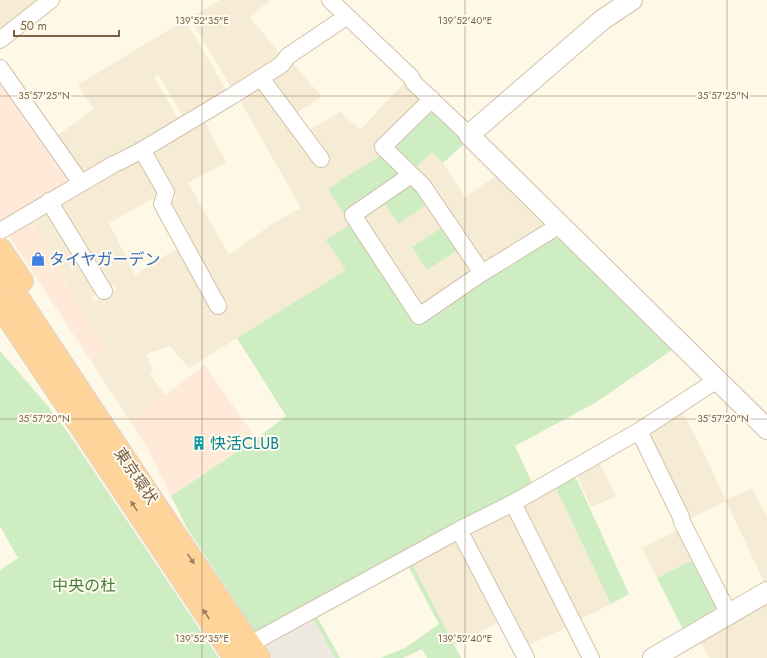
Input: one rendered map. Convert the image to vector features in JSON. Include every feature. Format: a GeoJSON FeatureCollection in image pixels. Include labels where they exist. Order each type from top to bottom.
{"type":"FeatureCollection","features":[{"type":"Feature","properties":{"kind":"highway"},"geometry":{"type":"LineString","coordinates":[[0,249],[126,440],[174,533]]}},
{"type":"Feature","properties":{"kind":"highway"},"geometry":{"type":"LineString","coordinates":[[0,271],[7,299]]}},
{"type":"Feature","properties":{"kind":"highway","name":"東京環状"},"geometry":{"type":"LineString","coordinates":[[7,299],[174,533],[248,653]]}},
{"type":"Feature","properties":{"kind":"highway","name":"東京環状"},"geometry":{"type":"LineString","coordinates":[[7,299],[76,419],[248,653]]}},
{"type":"Feature","properties":{"kind":"highway"},"geometry":{"type":"LineString","coordinates":[[0,329],[76,419]]}},
{"type":"Feature","properties":{"kind":"street"},"geometry":{"type":"LineString","coordinates":[[0,40],[52,0]]}},
{"type":"Feature","properties":{"kind":"street"},"geometry":{"type":"LineString","coordinates":[[330,0],[411,77],[414,83],[469,135],[767,429]]}},
{"type":"Feature","properties":{"kind":"street"},"geometry":{"type":"LineString","coordinates":[[469,135],[602,20],[632,0]]}},
{"type":"Feature","properties":{"kind":"street"},"geometry":{"type":"LineString","coordinates":[[0,231],[49,201],[142,150],[261,78],[281,65],[288,56],[346,16]]}},
{"type":"Feature","properties":{"kind":"street"},"geometry":{"type":"LineString","coordinates":[[0,68],[81,183]]}},
{"type":"Feature","properties":{"kind":"street"},"geometry":{"type":"LineString","coordinates":[[261,78],[321,159]]}},
{"type":"Feature","properties":{"kind":"street"},"geometry":{"type":"LineString","coordinates":[[432,99],[383,147],[423,186],[482,273]]}},
{"type":"Feature","properties":{"kind":"street"},"geometry":{"type":"LineString","coordinates":[[142,150],[166,192],[162,204],[218,306]]}},
{"type":"Feature","properties":{"kind":"street"},"geometry":{"type":"LineString","coordinates":[[411,175],[353,215],[419,316],[482,273],[560,225]]}},
{"type":"Feature","properties":{"kind":"street"},"geometry":{"type":"LineString","coordinates":[[49,201],[104,291]]}},
{"type":"Feature","properties":{"kind":"street"},"geometry":{"type":"LineString","coordinates":[[248,653],[459,530],[513,502],[639,431],[717,380]]}},
{"type":"Feature","properties":{"kind":"street"},"geometry":{"type":"LineString","coordinates":[[639,431],[681,517],[682,522],[729,614]]}},
{"type":"Feature","properties":{"kind":"street"},"geometry":{"type":"LineString","coordinates":[[513,502],[591,658]]}},
{"type":"Feature","properties":{"kind":"street"},"geometry":{"type":"LineString","coordinates":[[459,530],[526,658]]}},
{"type":"Feature","properties":{"kind":"street"},"geometry":{"type":"LineString","coordinates":[[652,658],[767,592]]}},
{"type":"Feature","properties":{"kind":"shaded area"},"geometry":{"type":"Polygon","coordinates":[[[0,0],[42,0],[0,32],[0,0]]]}},
{"type":"Feature","properties":{"kind":"shaded area"},"geometry":{"type":"Polygon","coordinates":[[[220,0],[270,0],[250,17],[280,54],[276,58],[279,62],[233,91],[190,18],[220,0]]]}},
{"type":"Feature","properties":{"kind":"shaded area"},"geometry":{"type":"Polygon","coordinates":[[[185,20],[228,93],[185,120],[158,74],[154,77],[181,123],[87,173],[78,170],[55,137],[94,109],[78,85],[185,20]]]}},
{"type":"Feature","properties":{"kind":"shaded area"},"geometry":{"type":"Polygon","coordinates":[[[292,62],[322,97],[293,115],[266,79],[292,62]]]}},
{"type":"Feature","properties":{"kind":"shaded area"},"geometry":{"type":"Polygon","coordinates":[[[0,79],[67,176],[66,184],[0,223],[0,79]]]}},
{"type":"Feature","properties":{"kind":"shaded area"},"geometry":{"type":"Polygon","coordinates":[[[260,83],[306,132],[340,112],[360,130],[404,83],[420,98],[419,104],[383,154],[328,189],[351,224],[346,270],[189,368],[170,346],[146,354],[153,371],[150,374],[165,395],[130,421],[91,361],[106,349],[93,329],[30,218],[45,209],[97,288],[96,295],[91,297],[94,302],[117,289],[115,285],[111,287],[104,285],[58,206],[59,200],[136,158],[143,160],[159,190],[157,196],[109,223],[135,275],[176,249],[182,249],[218,312],[226,307],[227,303],[222,296],[217,295],[190,244],[191,239],[187,232],[182,232],[169,207],[171,201],[176,198],[153,157],[153,147],[203,119],[226,162],[188,183],[229,255],[272,224],[301,208],[238,97],[260,83]]]}},
{"type":"Feature","properties":{"kind":"shaded area"},"geometry":{"type":"Polygon","coordinates":[[[432,152],[443,163],[465,197],[497,175],[544,220],[542,229],[486,263],[479,261],[414,170],[432,152]]]}},
{"type":"Feature","properties":{"kind":"shaded area"},"geometry":{"type":"Polygon","coordinates":[[[383,202],[427,204],[443,227],[412,247],[427,270],[458,250],[470,267],[469,275],[425,303],[417,302],[363,220],[364,214],[383,202]]]}},
{"type":"Feature","properties":{"kind":"shaded area"},"geometry":{"type":"Polygon","coordinates":[[[30,218],[93,329],[106,349],[91,361],[6,232],[30,218]]]}},
{"type":"Feature","properties":{"kind":"shaded area"},"geometry":{"type":"Polygon","coordinates":[[[205,365],[256,439],[171,496],[147,448],[130,421],[205,365]]]}},
{"type":"Feature","properties":{"kind":"shaded area"},"geometry":{"type":"Polygon","coordinates":[[[681,409],[726,500],[752,488],[767,517],[767,583],[765,584],[726,501],[687,520],[643,432],[681,409]]]}},
{"type":"Feature","properties":{"kind":"shaded area"},"geometry":{"type":"Polygon","coordinates":[[[599,461],[616,496],[591,507],[576,474],[599,461]]]}},
{"type":"Feature","properties":{"kind":"shaded area"},"geometry":{"type":"Polygon","coordinates":[[[554,484],[611,604],[577,621],[518,504],[554,484]]]}},
{"type":"Feature","properties":{"kind":"shaded area"},"geometry":{"type":"Polygon","coordinates":[[[511,508],[569,626],[525,647],[465,531],[511,508]]]}},
{"type":"Feature","properties":{"kind":"shaded area"},"geometry":{"type":"Polygon","coordinates":[[[682,528],[697,558],[657,578],[642,548],[682,528]]]}},
{"type":"Feature","properties":{"kind":"shaded area"},"geometry":{"type":"Polygon","coordinates":[[[460,539],[501,621],[454,645],[410,560],[460,539]]]}},
{"type":"Feature","properties":{"kind":"shaded area"},"geometry":{"type":"Polygon","coordinates":[[[767,602],[767,658],[709,658],[700,641],[767,602]]]}},
{"type":"Feature","properties":{"kind":"shaded area"},"geometry":{"type":"Polygon","coordinates":[[[311,615],[335,658],[272,658],[262,642],[311,615]]]}},
{"type":"Feature","properties":{"kind":"green space"},"geometry":{"type":"Polygon","coordinates":[[[428,112],[435,112],[465,143],[443,163],[432,152],[414,170],[395,151],[395,144],[428,112]]]}},
{"type":"Feature","properties":{"kind":"green space"},"geometry":{"type":"Polygon","coordinates":[[[383,154],[399,170],[398,177],[344,214],[328,189],[383,154]]]}},
{"type":"Feature","properties":{"kind":"green space"},"geometry":{"type":"Polygon","coordinates":[[[407,185],[414,185],[427,204],[399,224],[383,202],[407,185]]]}},
{"type":"Feature","properties":{"kind":"green space"},"geometry":{"type":"Polygon","coordinates":[[[351,224],[417,323],[552,237],[562,240],[675,348],[595,403],[515,446],[534,487],[258,636],[188,530],[171,496],[256,439],[286,416],[237,338],[346,270],[326,240],[351,224]]]}},
{"type":"Feature","properties":{"kind":"green space"},"geometry":{"type":"Polygon","coordinates":[[[443,227],[458,250],[427,270],[412,247],[443,227]]]}},
{"type":"Feature","properties":{"kind":"green space","name":"中央の杜"},"geometry":{"type":"Polygon","coordinates":[[[0,351],[48,406],[69,434],[219,658],[0,658],[0,570],[18,558],[0,526],[0,351]]]}},
{"type":"Feature","properties":{"kind":"green space"},"geometry":{"type":"Polygon","coordinates":[[[572,475],[577,480],[629,594],[611,604],[554,484],[572,475]]]}},
{"type":"Feature","properties":{"kind":"green space"},"geometry":{"type":"Polygon","coordinates":[[[697,558],[720,610],[684,631],[657,578],[697,558]]]}},
{"type":"Feature","properties":{"kind":"green space"},"geometry":{"type":"Polygon","coordinates":[[[410,560],[461,658],[427,658],[422,649],[403,658],[380,658],[405,648],[439,624],[407,564],[316,615],[340,658],[335,658],[311,615],[410,560]]]}},
{"type":"Feature","properties":{"kind":"place","name":"タイヤガーデン"},"geometry":{"type":"Point","coordinates":[38,259]}},
{"type":"Feature","properties":{"kind":"place","name":"快活CLUB"},"geometry":{"type":"Point","coordinates":[199,443]}}]}
